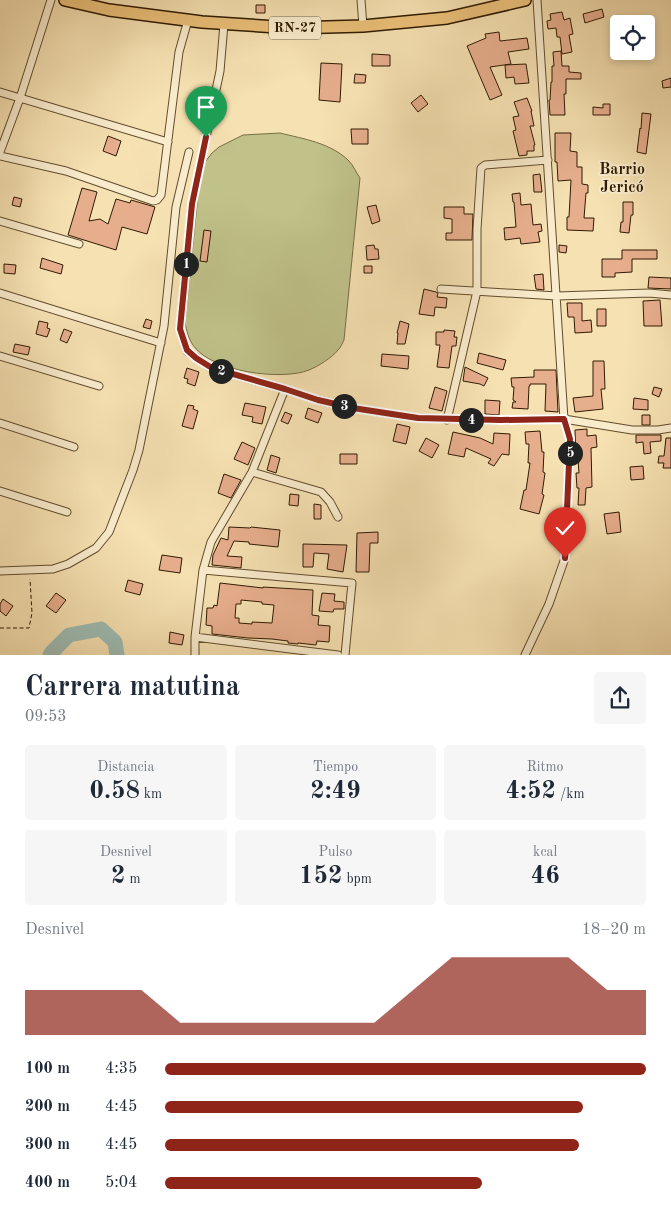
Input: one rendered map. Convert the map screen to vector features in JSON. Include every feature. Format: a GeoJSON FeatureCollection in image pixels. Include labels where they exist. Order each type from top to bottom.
{"type":"FeatureCollection","features":[{"type":"Feature","properties":{"kind":"main road","name":"RN-27"},"geometry":{"type":"LineString","coordinates":[[65,0],[109,10],[188,20],[292,28],[363,26],[447,18],[525,0]]}},
{"type":"Feature","properties":{"kind":"street"},"geometry":{"type":"LineString","coordinates":[[0,152],[20,98],[51,0]]}},
{"type":"Feature","properties":{"kind":"street"},"geometry":{"type":"LineString","coordinates":[[361,0],[363,26]]}},
{"type":"Feature","properties":{"kind":"street"},"geometry":{"type":"LineString","coordinates":[[525,655],[549,604],[565,558],[570,439],[564,419],[537,0]]}},
{"type":"Feature","properties":{"kind":"street"},"geometry":{"type":"LineString","coordinates":[[0,156],[66,171],[153,201],[158,200],[161,195],[179,52],[188,20]]}},
{"type":"Feature","properties":{"kind":"street"},"geometry":{"type":"LineString","coordinates":[[224,24],[220,71],[192,204],[180,329],[187,350],[212,368],[318,400],[353,408],[418,418],[447,420],[564,419],[632,430],[671,428]]}},
{"type":"Feature","properties":{"kind":"street"},"geometry":{"type":"LineString","coordinates":[[0,92],[168,142]]}},
{"type":"Feature","properties":{"kind":"street"},"geometry":{"type":"LineString","coordinates":[[0,572],[53,569],[68,564],[96,548],[109,532],[139,450],[164,326],[176,207],[189,152]]}},
{"type":"Feature","properties":{"kind":"street"},"geometry":{"type":"LineString","coordinates":[[447,420],[477,291],[481,168],[485,165],[548,160]]}},
{"type":"Feature","properties":{"kind":"street"},"geometry":{"type":"LineString","coordinates":[[0,221],[79,244]]}},
{"type":"Feature","properties":{"kind":"street"},"geometry":{"type":"LineString","coordinates":[[441,288],[557,296],[671,295]]}},
{"type":"Feature","properties":{"kind":"street"},"geometry":{"type":"LineString","coordinates":[[0,293],[161,343]]}},
{"type":"Feature","properties":{"kind":"street"},"geometry":{"type":"LineString","coordinates":[[0,356],[99,386]]}},
{"type":"Feature","properties":{"kind":"street"},"geometry":{"type":"LineString","coordinates":[[194,655],[203,570],[211,542],[252,472],[285,389]]}},
{"type":"Feature","properties":{"kind":"street"},"geometry":{"type":"LineString","coordinates":[[0,423],[74,448]]}},
{"type":"Feature","properties":{"kind":"street"},"geometry":{"type":"LineString","coordinates":[[252,472],[321,492],[330,502],[338,517]]}},
{"type":"Feature","properties":{"kind":"street"},"geometry":{"type":"LineString","coordinates":[[0,491],[67,512]]}},
{"type":"Feature","properties":{"kind":"street"},"geometry":{"type":"LineString","coordinates":[[203,570],[352,583],[345,655]]}},
{"type":"Feature","properties":{"kind":"street"},"geometry":{"type":"LineString","coordinates":[[196,637],[338,655]]}},
{"type":"Feature","properties":{"kind":"path"},"geometry":{"type":"LineString","coordinates":[[0,628],[29,628],[32,613],[29,570]]}},
{"type":"Feature","properties":{"kind":"green space"},"geometry":{"type":"Polygon","coordinates":[[[280,133],[317,142],[334,150],[349,161],[360,178],[344,340],[336,353],[316,367],[282,375],[248,372],[215,362],[202,354],[193,345],[185,323],[200,175],[205,162],[219,147],[243,135],[280,133]]]}},
{"type":"Feature","properties":{"kind":"building"},"geometry":{"type":"Polygon","coordinates":[[[256,5],[265,5],[265,13],[256,13],[256,5]]]}},
{"type":"Feature","properties":{"kind":"building"},"geometry":{"type":"Polygon","coordinates":[[[602,9],[604,17],[585,23],[583,14],[602,9]]]}},
{"type":"Feature","properties":{"kind":"building"},"geometry":{"type":"Polygon","coordinates":[[[562,12],[564,20],[570,18],[573,34],[569,35],[572,52],[562,54],[560,37],[557,37],[556,28],[548,29],[547,21],[551,20],[550,14],[562,12]]]}},
{"type":"Feature","properties":{"kind":"building"},"geometry":{"type":"Polygon","coordinates":[[[499,32],[500,41],[527,38],[529,49],[508,52],[511,64],[490,67],[502,95],[490,100],[467,46],[486,38],[485,34],[499,32]]]}},
{"type":"Feature","properties":{"kind":"building"},"geometry":{"type":"Polygon","coordinates":[[[561,51],[562,66],[569,66],[569,72],[581,73],[581,79],[566,79],[566,94],[564,94],[565,115],[550,115],[549,100],[552,66],[554,66],[553,52],[561,51]]]}},
{"type":"Feature","properties":{"kind":"building"},"geometry":{"type":"Polygon","coordinates":[[[372,54],[390,55],[390,66],[372,66],[372,54]]]}},
{"type":"Feature","properties":{"kind":"building"},"geometry":{"type":"Polygon","coordinates":[[[321,63],[342,64],[340,102],[319,100],[321,63]]]}},
{"type":"Feature","properties":{"kind":"building"},"geometry":{"type":"Polygon","coordinates":[[[526,64],[529,83],[515,84],[514,77],[506,78],[505,65],[526,64]]]}},
{"type":"Feature","properties":{"kind":"building"},"geometry":{"type":"Polygon","coordinates":[[[355,74],[366,75],[365,83],[354,83],[355,74]]]}},
{"type":"Feature","properties":{"kind":"building"},"geometry":{"type":"Polygon","coordinates":[[[671,78],[671,87],[663,88],[662,81],[671,78]]]}},
{"type":"Feature","properties":{"kind":"building"},"geometry":{"type":"Polygon","coordinates":[[[421,95],[428,104],[418,112],[411,103],[421,95]]]}},
{"type":"Feature","properties":{"kind":"building"},"geometry":{"type":"Polygon","coordinates":[[[527,98],[532,111],[534,126],[530,126],[535,145],[534,151],[527,151],[527,155],[519,156],[513,131],[516,130],[513,117],[519,116],[514,102],[527,98]]]}},
{"type":"Feature","properties":{"kind":"building"},"geometry":{"type":"Polygon","coordinates":[[[603,104],[610,104],[610,115],[593,115],[593,107],[603,108],[603,104]]]}},
{"type":"Feature","properties":{"kind":"building"},"geometry":{"type":"Polygon","coordinates":[[[642,113],[651,114],[646,154],[637,152],[642,113]]]}},
{"type":"Feature","properties":{"kind":"building"},"geometry":{"type":"Polygon","coordinates":[[[351,129],[368,129],[368,144],[352,144],[351,129]]]}},
{"type":"Feature","properties":{"kind":"building"},"geometry":{"type":"Polygon","coordinates":[[[555,133],[571,133],[570,151],[577,152],[577,167],[582,167],[582,184],[588,185],[584,218],[594,218],[593,231],[567,230],[571,180],[558,181],[557,162],[555,162],[555,133]]]}},
{"type":"Feature","properties":{"kind":"building"},"geometry":{"type":"Polygon","coordinates":[[[108,136],[121,141],[116,156],[103,151],[108,136]]]}},
{"type":"Feature","properties":{"kind":"building"},"geometry":{"type":"Polygon","coordinates":[[[540,174],[542,192],[534,192],[533,175],[540,174]]]}},
{"type":"Feature","properties":{"kind":"building"},"geometry":{"type":"Polygon","coordinates":[[[82,188],[97,192],[89,221],[100,219],[108,224],[116,199],[130,203],[131,200],[155,207],[147,234],[122,227],[116,250],[68,235],[82,188]]]}},
{"type":"Feature","properties":{"kind":"building"},"geometry":{"type":"Polygon","coordinates":[[[520,193],[521,205],[531,204],[533,225],[541,224],[542,231],[538,232],[540,242],[521,244],[520,238],[505,240],[504,228],[516,227],[512,194],[520,193]]]}},
{"type":"Feature","properties":{"kind":"building"},"geometry":{"type":"Polygon","coordinates":[[[14,197],[22,199],[20,207],[12,205],[14,197]]]}},
{"type":"Feature","properties":{"kind":"building"},"geometry":{"type":"Polygon","coordinates":[[[623,202],[633,202],[633,215],[631,215],[629,233],[620,232],[621,222],[623,222],[623,202]]]}},
{"type":"Feature","properties":{"kind":"building"},"geometry":{"type":"Polygon","coordinates":[[[376,205],[380,221],[372,224],[367,207],[376,205]]]}},
{"type":"Feature","properties":{"kind":"building"},"geometry":{"type":"Polygon","coordinates":[[[444,207],[464,207],[464,214],[473,214],[472,240],[446,240],[446,233],[452,233],[452,219],[444,218],[444,207]]]}},
{"type":"Feature","properties":{"kind":"building"},"geometry":{"type":"Polygon","coordinates":[[[204,230],[211,231],[207,262],[200,261],[204,230]]]}},
{"type":"Feature","properties":{"kind":"building"},"geometry":{"type":"Polygon","coordinates":[[[374,245],[375,249],[378,249],[379,259],[367,260],[366,246],[374,245]]]}},
{"type":"Feature","properties":{"kind":"building"},"geometry":{"type":"Polygon","coordinates":[[[559,245],[567,246],[566,253],[559,252],[559,245]]]}},
{"type":"Feature","properties":{"kind":"building"},"geometry":{"type":"Polygon","coordinates":[[[622,250],[657,250],[657,259],[632,259],[632,272],[615,273],[615,277],[602,277],[602,259],[622,259],[622,250]]]}},
{"type":"Feature","properties":{"kind":"building"},"geometry":{"type":"Polygon","coordinates":[[[42,258],[63,265],[61,274],[40,268],[42,258]]]}},
{"type":"Feature","properties":{"kind":"building"},"geometry":{"type":"Polygon","coordinates":[[[4,264],[16,265],[15,274],[4,273],[4,264]]]}},
{"type":"Feature","properties":{"kind":"building"},"geometry":{"type":"Polygon","coordinates":[[[364,266],[372,266],[372,273],[364,273],[364,266]]]}},
{"type":"Feature","properties":{"kind":"building"},"geometry":{"type":"Polygon","coordinates":[[[543,274],[544,290],[536,289],[534,275],[543,274]]]}},
{"type":"Feature","properties":{"kind":"building"},"geometry":{"type":"Polygon","coordinates":[[[649,277],[671,278],[671,289],[648,288],[649,277]]]}},
{"type":"Feature","properties":{"kind":"building"},"geometry":{"type":"Polygon","coordinates":[[[424,289],[438,293],[437,297],[447,298],[446,308],[435,307],[434,316],[419,314],[424,289]]]}},
{"type":"Feature","properties":{"kind":"building"},"geometry":{"type":"Polygon","coordinates":[[[660,300],[662,326],[644,326],[643,301],[660,300]]]}},
{"type":"Feature","properties":{"kind":"building"},"geometry":{"type":"Polygon","coordinates":[[[567,303],[582,303],[582,321],[591,320],[592,332],[575,333],[574,317],[568,317],[567,303]]]}},
{"type":"Feature","properties":{"kind":"building"},"geometry":{"type":"Polygon","coordinates":[[[597,309],[606,309],[606,326],[597,326],[597,309]]]}},
{"type":"Feature","properties":{"kind":"building"},"geometry":{"type":"Polygon","coordinates":[[[146,319],[152,321],[150,329],[143,327],[146,319]]]}},
{"type":"Feature","properties":{"kind":"building"},"geometry":{"type":"Polygon","coordinates":[[[39,321],[48,323],[47,328],[50,329],[47,337],[36,334],[39,321]]]}},
{"type":"Feature","properties":{"kind":"building"},"geometry":{"type":"Polygon","coordinates":[[[400,321],[409,324],[405,344],[397,344],[400,321]]]}},
{"type":"Feature","properties":{"kind":"building"},"geometry":{"type":"Polygon","coordinates":[[[64,329],[72,332],[67,343],[60,340],[64,329]]]}},
{"type":"Feature","properties":{"kind":"building"},"geometry":{"type":"Polygon","coordinates":[[[444,330],[455,331],[454,337],[457,337],[456,346],[452,346],[449,368],[437,367],[440,345],[436,345],[436,332],[444,332],[444,330]]]}},
{"type":"Feature","properties":{"kind":"building"},"geometry":{"type":"Polygon","coordinates":[[[15,344],[30,347],[28,355],[13,352],[15,344]]]}},
{"type":"Feature","properties":{"kind":"building"},"geometry":{"type":"Polygon","coordinates":[[[479,353],[506,360],[503,370],[477,363],[479,353]]]}},
{"type":"Feature","properties":{"kind":"building"},"geometry":{"type":"Polygon","coordinates":[[[382,354],[409,356],[408,369],[381,366],[382,354]]]}},
{"type":"Feature","properties":{"kind":"building"},"geometry":{"type":"Polygon","coordinates":[[[593,361],[604,361],[605,389],[601,389],[603,409],[575,412],[573,398],[593,396],[593,361]]]}},
{"type":"Feature","properties":{"kind":"building"},"geometry":{"type":"Polygon","coordinates":[[[465,367],[488,378],[484,386],[463,381],[465,367]]]}},
{"type":"Feature","properties":{"kind":"building"},"geometry":{"type":"Polygon","coordinates":[[[187,368],[199,372],[195,386],[187,383],[188,379],[184,378],[187,368]]]}},
{"type":"Feature","properties":{"kind":"building"},"geometry":{"type":"Polygon","coordinates":[[[534,370],[556,370],[558,412],[545,411],[546,384],[530,384],[528,409],[512,408],[513,402],[516,402],[513,400],[514,387],[512,387],[511,378],[534,377],[534,370]]]}},
{"type":"Feature","properties":{"kind":"building"},"geometry":{"type":"Polygon","coordinates":[[[435,387],[447,391],[442,411],[429,408],[435,387]]]}},
{"type":"Feature","properties":{"kind":"building"},"geometry":{"type":"Polygon","coordinates":[[[654,387],[662,389],[659,397],[652,394],[654,387]]]}},
{"type":"Feature","properties":{"kind":"building"},"geometry":{"type":"Polygon","coordinates":[[[634,398],[648,400],[648,410],[633,409],[634,398]]]}},
{"type":"Feature","properties":{"kind":"building"},"geometry":{"type":"Polygon","coordinates":[[[485,400],[500,401],[499,415],[485,414],[485,400]]]}},
{"type":"Feature","properties":{"kind":"building"},"geometry":{"type":"Polygon","coordinates":[[[245,403],[266,407],[262,424],[252,422],[253,417],[242,415],[245,403]]]}},
{"type":"Feature","properties":{"kind":"building"},"geometry":{"type":"Polygon","coordinates":[[[188,405],[194,406],[193,409],[198,411],[193,429],[182,426],[188,405]]]}},
{"type":"Feature","properties":{"kind":"building"},"geometry":{"type":"Polygon","coordinates":[[[308,408],[322,413],[318,423],[305,418],[308,408]]]}},
{"type":"Feature","properties":{"kind":"building"},"geometry":{"type":"Polygon","coordinates":[[[285,412],[292,415],[288,424],[281,421],[285,412]]]}},
{"type":"Feature","properties":{"kind":"building"},"geometry":{"type":"Polygon","coordinates":[[[642,415],[650,415],[650,425],[642,425],[642,415]]]}},
{"type":"Feature","properties":{"kind":"building"},"geometry":{"type":"Polygon","coordinates":[[[397,424],[410,427],[406,444],[393,441],[397,424]]]}},
{"type":"Feature","properties":{"kind":"building"},"geometry":{"type":"Polygon","coordinates":[[[587,429],[587,436],[596,435],[597,447],[591,448],[592,487],[586,488],[585,505],[578,505],[579,488],[577,488],[576,473],[579,473],[578,460],[576,460],[575,430],[587,429]]]}},
{"type":"Feature","properties":{"kind":"building"},"geometry":{"type":"Polygon","coordinates":[[[540,431],[542,452],[544,452],[543,472],[545,473],[542,494],[544,495],[539,514],[520,509],[524,490],[526,490],[530,463],[528,463],[529,444],[526,444],[525,432],[540,431]]]}},
{"type":"Feature","properties":{"kind":"building"},"geometry":{"type":"Polygon","coordinates":[[[453,432],[480,438],[493,444],[494,433],[510,434],[509,455],[502,454],[494,466],[488,463],[491,459],[466,448],[464,457],[448,454],[453,432]]]}},
{"type":"Feature","properties":{"kind":"building"},"geometry":{"type":"Polygon","coordinates":[[[636,435],[661,435],[661,441],[650,442],[651,453],[644,454],[643,442],[636,443],[636,435]]]}},
{"type":"Feature","properties":{"kind":"building"},"geometry":{"type":"Polygon","coordinates":[[[426,438],[439,445],[432,458],[419,451],[426,438]]]}},
{"type":"Feature","properties":{"kind":"building"},"geometry":{"type":"Polygon","coordinates":[[[666,438],[671,438],[671,468],[663,468],[664,463],[658,463],[659,456],[664,456],[666,438]]]}},
{"type":"Feature","properties":{"kind":"building"},"geometry":{"type":"Polygon","coordinates":[[[242,442],[255,448],[248,465],[234,459],[242,442]]]}},
{"type":"Feature","properties":{"kind":"building"},"geometry":{"type":"Polygon","coordinates":[[[340,454],[357,454],[357,464],[340,464],[340,454]]]}},
{"type":"Feature","properties":{"kind":"building"},"geometry":{"type":"Polygon","coordinates":[[[271,455],[280,458],[276,473],[267,470],[271,455]]]}},
{"type":"Feature","properties":{"kind":"building"},"geometry":{"type":"Polygon","coordinates":[[[643,466],[644,479],[631,480],[630,467],[643,466]]]}},
{"type":"Feature","properties":{"kind":"building"},"geometry":{"type":"Polygon","coordinates":[[[224,474],[241,480],[231,498],[218,493],[224,474]]]}},
{"type":"Feature","properties":{"kind":"building"},"geometry":{"type":"Polygon","coordinates":[[[290,494],[299,495],[298,506],[289,505],[290,494]]]}},
{"type":"Feature","properties":{"kind":"building"},"geometry":{"type":"Polygon","coordinates":[[[314,504],[321,505],[321,519],[314,519],[314,504]]]}},
{"type":"Feature","properties":{"kind":"building"},"geometry":{"type":"Polygon","coordinates":[[[619,512],[621,532],[607,534],[604,514],[619,512]]]}},
{"type":"Feature","properties":{"kind":"building"},"geometry":{"type":"Polygon","coordinates":[[[229,527],[280,530],[278,547],[234,541],[227,556],[242,557],[241,568],[212,565],[213,555],[221,538],[228,540],[229,527]]]}},
{"type":"Feature","properties":{"kind":"building"},"geometry":{"type":"Polygon","coordinates":[[[378,532],[378,543],[370,543],[369,572],[356,572],[357,533],[378,532]]]}},
{"type":"Feature","properties":{"kind":"building"},"geometry":{"type":"Polygon","coordinates":[[[303,544],[347,545],[343,572],[327,569],[329,554],[314,553],[313,567],[303,567],[303,544]]]}},
{"type":"Feature","properties":{"kind":"building"},"geometry":{"type":"Polygon","coordinates":[[[162,555],[182,558],[180,573],[159,570],[162,555]]]}},
{"type":"Feature","properties":{"kind":"building"},"geometry":{"type":"Polygon","coordinates":[[[128,580],[143,584],[140,595],[125,591],[128,580]]]}},
{"type":"Feature","properties":{"kind":"building"},"geometry":{"type":"Polygon","coordinates":[[[220,583],[263,588],[313,590],[312,615],[319,616],[318,625],[330,626],[329,642],[317,641],[316,645],[298,644],[272,639],[212,634],[212,626],[206,625],[207,608],[213,608],[214,605],[217,606],[220,583]],[[241,600],[241,604],[236,604],[235,618],[239,618],[239,623],[272,623],[274,605],[262,604],[262,602],[241,600]]]}},
{"type":"Feature","properties":{"kind":"building"},"geometry":{"type":"Polygon","coordinates":[[[56,593],[66,600],[56,613],[46,606],[56,593]]]}},
{"type":"Feature","properties":{"kind":"building"},"geometry":{"type":"Polygon","coordinates":[[[322,593],[335,594],[334,601],[344,602],[344,609],[334,609],[333,612],[319,611],[322,593]]]}},
{"type":"Feature","properties":{"kind":"building"},"geometry":{"type":"Polygon","coordinates":[[[3,599],[13,606],[6,616],[0,611],[0,604],[3,599]]]}},
{"type":"Feature","properties":{"kind":"building"},"geometry":{"type":"Polygon","coordinates":[[[170,632],[184,635],[182,645],[169,643],[170,632]]]}},
{"type":"Feature","properties":{"kind":"waterway"},"geometry":{"type":"LineString","coordinates":[[50,655],[69,635],[101,629],[115,642],[117,655]]}},
{"type":"Feature","properties":{"kind":"district","name":"Barrio Jericó"},"geometry":{"type":"Point","coordinates":[622,179]}},
{"type":"Feature","properties":{"kind":"route"},"geometry":{"type":"LineString","coordinates":[[206,137],[192,204],[180,329],[187,350],[212,368],[318,400],[353,408],[418,418],[447,420],[564,419],[570,439],[565,558]]}}]}
